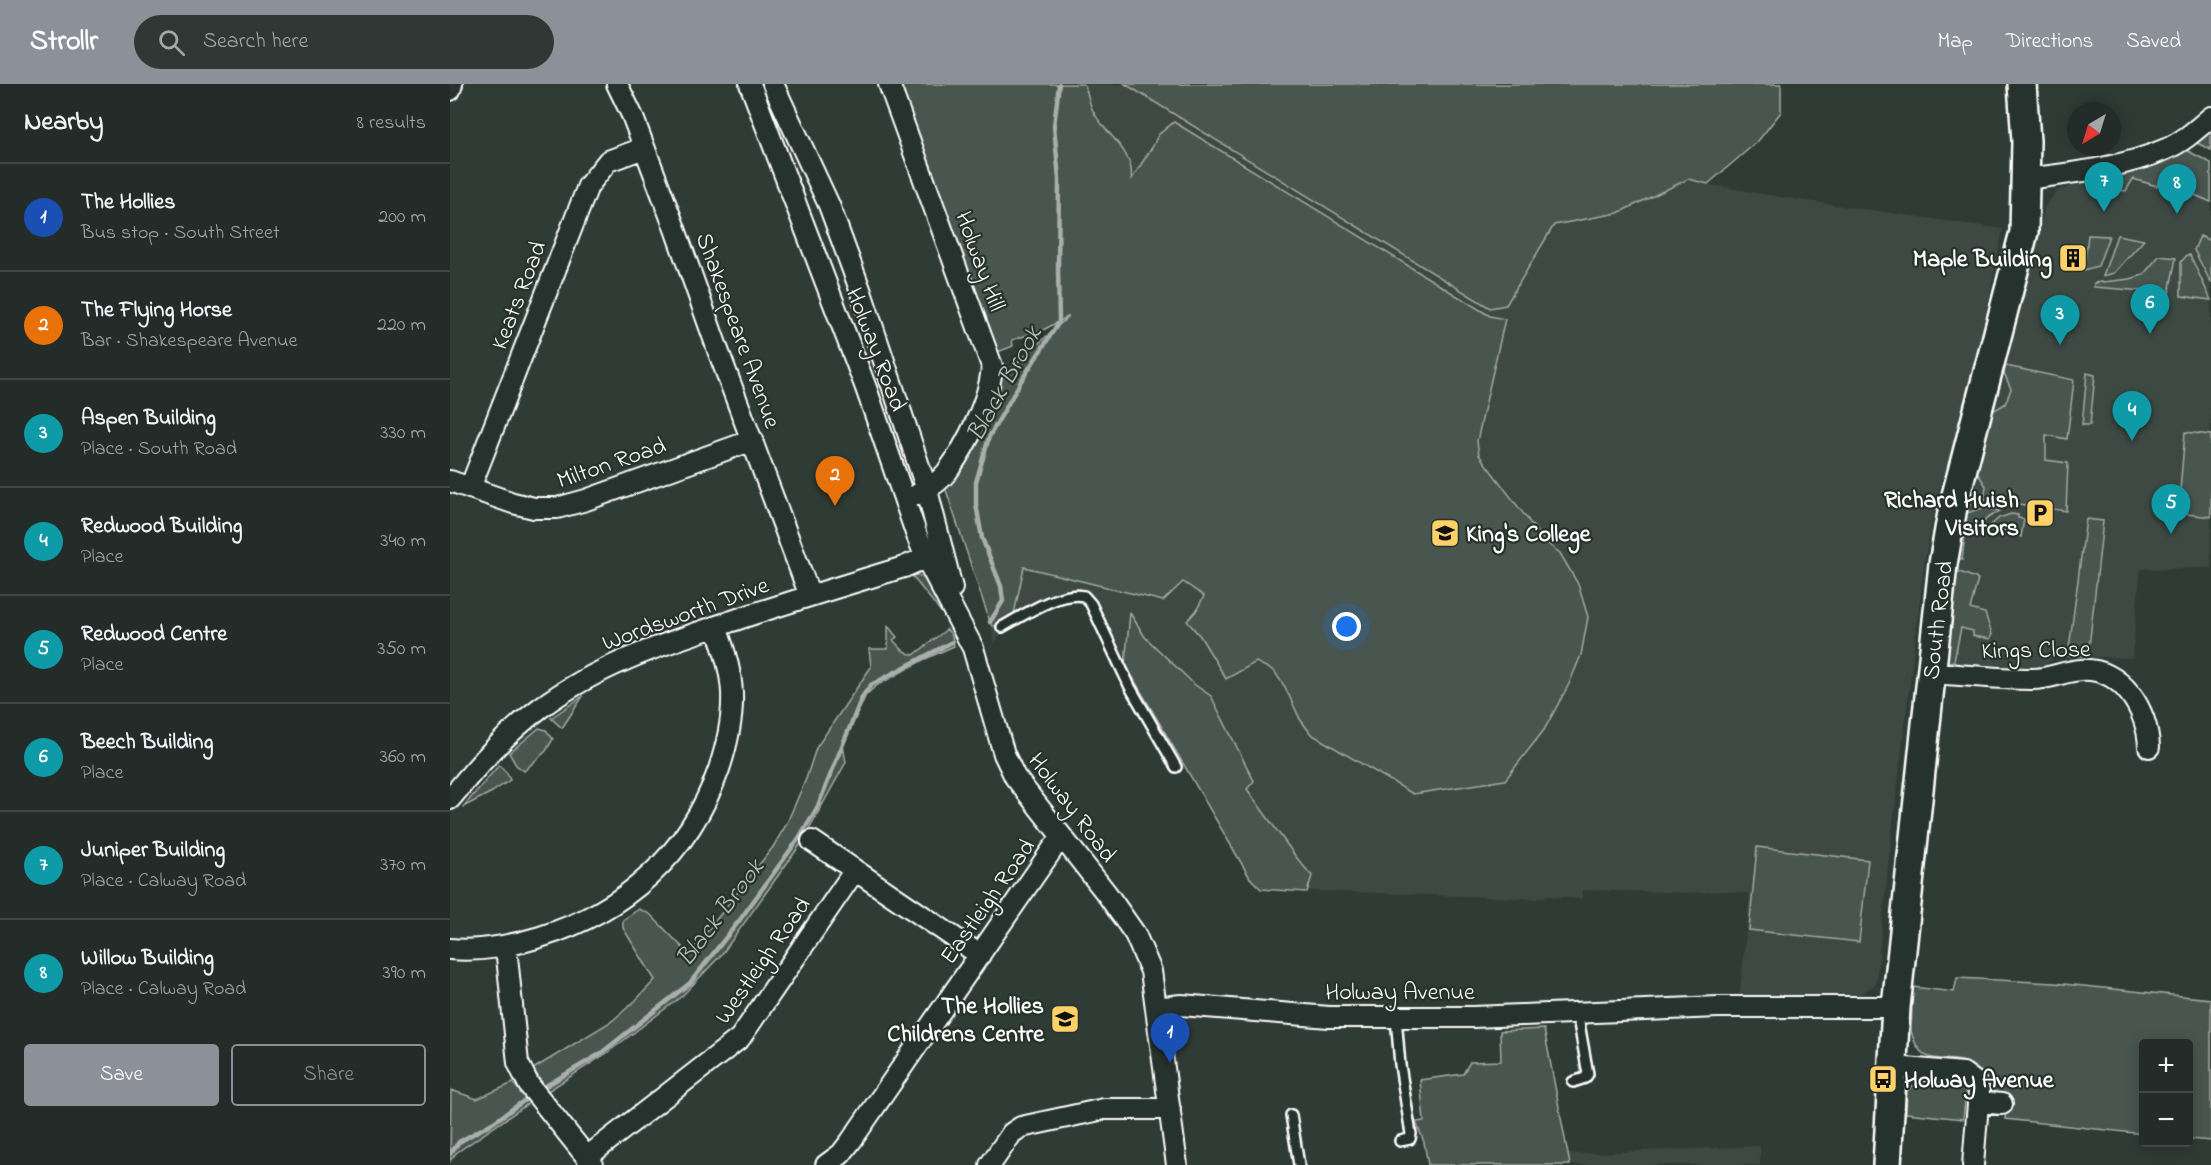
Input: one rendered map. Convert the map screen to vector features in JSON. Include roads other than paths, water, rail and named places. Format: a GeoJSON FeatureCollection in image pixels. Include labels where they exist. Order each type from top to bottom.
{"type":"FeatureCollection","features":[{"type":"Feature","properties":{"kind":"main road","name":"South Road"},"geometry":{"type":"LineString","coordinates":[[1887,1165],[1896,1007],[1942,564],[1953,507],[2024,232],[2026,179],[2022,84]]}},
{"type":"Feature","properties":{"kind":"street"},"geometry":{"type":"LineString","coordinates":[[450,90],[453,84]]}},
{"type":"Feature","properties":{"kind":"street","name":"Shakespeare Avenue"},"geometry":{"type":"LineString","coordinates":[[617,84],[632,115],[810,596]]}},
{"type":"Feature","properties":{"kind":"street","name":"Holway Road"},"geometry":{"type":"LineString","coordinates":[[750,84],[866,388],[904,499],[933,554],[973,648],[1004,754],[1014,777],[1107,894],[1135,934],[1151,971],[1177,1165]]}},
{"type":"Feature","properties":{"kind":"street","name":"Holway Road"},"geometry":{"type":"LineString","coordinates":[[773,84],[829,205],[892,383],[927,490],[933,554]]}},
{"type":"Feature","properties":{"kind":"street","name":"Holway Hill"},"geometry":{"type":"LineString","coordinates":[[890,84],[992,366],[991,383],[968,436],[946,473],[927,490],[904,499]]}},
{"type":"Feature","properties":{"kind":"street"},"geometry":{"type":"LineString","coordinates":[[2026,179],[2138,159],[2168,149],[2211,117]]}},
{"type":"Feature","properties":{"kind":"street","name":"Keats Road"},"geometry":{"type":"LineString","coordinates":[[470,488],[588,186],[608,161],[644,148]]}},
{"type":"Feature","properties":{"kind":"street","name":"Milton Road"},"geometry":{"type":"LineString","coordinates":[[450,481],[513,503],[534,508],[557,508],[586,500],[753,440]]}},
{"type":"Feature","properties":{"kind":"street","name":"Wordsworth Drive"},"geometry":{"type":"LineString","coordinates":[[450,799],[508,734],[540,708],[604,669],[638,654],[904,567],[933,554]]}},
{"type":"Feature","properties":{"kind":"street"},"geometry":{"type":"LineString","coordinates":[[450,949],[506,947],[560,931],[597,915],[650,875],[685,836],[712,787],[728,733],[732,692],[728,665],[716,627]]}},
{"type":"Feature","properties":{"kind":"street","name":"Kings Close"},"geometry":{"type":"LineString","coordinates":[[1931,673],[2048,679],[2069,671],[2083,669],[2098,672],[2122,685],[2132,695],[2154,736]]}},
{"type":"Feature","properties":{"kind":"street","name":"Eastleigh Road"},"geometry":{"type":"LineString","coordinates":[[826,1165],[841,1154],[851,1142],[1054,847],[1063,840]]}},
{"type":"Feature","properties":{"kind":"street"},"geometry":{"type":"LineString","coordinates":[[812,841],[980,956]]}},
{"type":"Feature","properties":{"kind":"street","name":"Westleigh Road"},"geometry":{"type":"LineString","coordinates":[[590,1161],[740,1038],[855,870]]}},
{"type":"Feature","properties":{"kind":"street"},"geometry":{"type":"LineString","coordinates":[[506,947],[518,1063],[535,1092],[590,1161]]}},
{"type":"Feature","properties":{"kind":"street","name":"Holway Avenue"},"geometry":{"type":"LineString","coordinates":[[1156,1008],[1181,1005],[1329,1017],[1473,1017],[1718,1007],[1896,1007]]}},
{"type":"Feature","properties":{"kind":"street"},"geometry":{"type":"LineString","coordinates":[[1894,1067],[1963,1073],[1975,1082],[1979,1091],[1973,1165]]}},
{"type":"Feature","properties":{"kind":"street"},"geometry":{"type":"LineString","coordinates":[[1978,1102],[2002,1104]]}},
{"type":"Feature","properties":{"kind":"street"},"geometry":{"type":"LineString","coordinates":[[990,1165],[1012,1133],[1021,1127],[1104,1108],[1170,1109]]}},
{"type":"Feature","properties":{"kind":"lane"},"geometry":{"type":"LineString","coordinates":[[1002,627],[1040,606],[1072,593],[1084,596],[1130,687],[1176,766]]}},
{"type":"Feature","properties":{"kind":"lane"},"geometry":{"type":"LineString","coordinates":[[1573,1082],[1585,1078],[1588,1074],[1577,1012]]}},
{"type":"Feature","properties":{"kind":"lane"},"geometry":{"type":"LineString","coordinates":[[1396,1017],[1400,1065],[1411,1134],[1410,1139],[1400,1141]]}},
{"type":"Feature","properties":{"kind":"lane"},"geometry":{"type":"LineString","coordinates":[[1291,1115],[1299,1165]]}},
{"type":"Feature","properties":{"kind":"waterway","name":"Black Brook"},"geometry":{"type":"LineString","coordinates":[[990,622],[1003,601],[1001,586],[982,538],[976,504],[976,482],[989,437],[1059,322],[1059,179],[1054,126],[1059,84]]}},
{"type":"Feature","properties":{"kind":"waterway","name":"Black Brook"},"geometry":{"type":"LineString","coordinates":[[539,1090],[600,1054],[690,983],[739,921],[799,838],[817,808],[862,697],[871,685],[952,642]]}},
{"type":"Feature","properties":{"kind":"waterway","name":"Black Brook"},"geometry":{"type":"LineString","coordinates":[[450,1154],[459,1142],[494,1122],[532,1095]]}},
{"type":"Feature","properties":{"kind":"place","name":"Juniper Building"},"geometry":{"type":"Point","coordinates":[2104,212]}},
{"type":"Feature","properties":{"kind":"place","name":"Willow Building"},"geometry":{"type":"Point","coordinates":[2177,214]}},
{"type":"Feature","properties":{"kind":"place","name":"Maple Building"},"geometry":{"type":"Point","coordinates":[2073,258]}},
{"type":"Feature","properties":{"kind":"place","name":"Beech Building"},"geometry":{"type":"Point","coordinates":[2150,334]}},
{"type":"Feature","properties":{"kind":"place","name":"Aspen Building"},"geometry":{"type":"Point","coordinates":[2060,345]}},
{"type":"Feature","properties":{"kind":"place","name":"Redwood Building"},"geometry":{"type":"Point","coordinates":[2132,441]}},
{"type":"Feature","properties":{"kind":"place","name":"The Flying Horse"},"geometry":{"type":"Point","coordinates":[835,506]}},
{"type":"Feature","properties":{"kind":"place","name":"Richard Huish Visitors"},"geometry":{"type":"Point","coordinates":[2040,513]}},
{"type":"Feature","properties":{"kind":"place","name":"King's College"},"geometry":{"type":"Point","coordinates":[1445,533]}},
{"type":"Feature","properties":{"kind":"place","name":"Redwood Centre"},"geometry":{"type":"Point","coordinates":[2171,534]}},
{"type":"Feature","properties":{"kind":"place","name":"The Hollies Childrens Centre"},"geometry":{"type":"Point","coordinates":[1065,1019]}},
{"type":"Feature","properties":{"kind":"place","name":"The Hollies"},"geometry":{"type":"Point","coordinates":[1170,1063]}},
{"type":"Feature","properties":{"kind":"place","name":"Holway Avenue"},"geometry":{"type":"Point","coordinates":[1883,1079]}}]}
